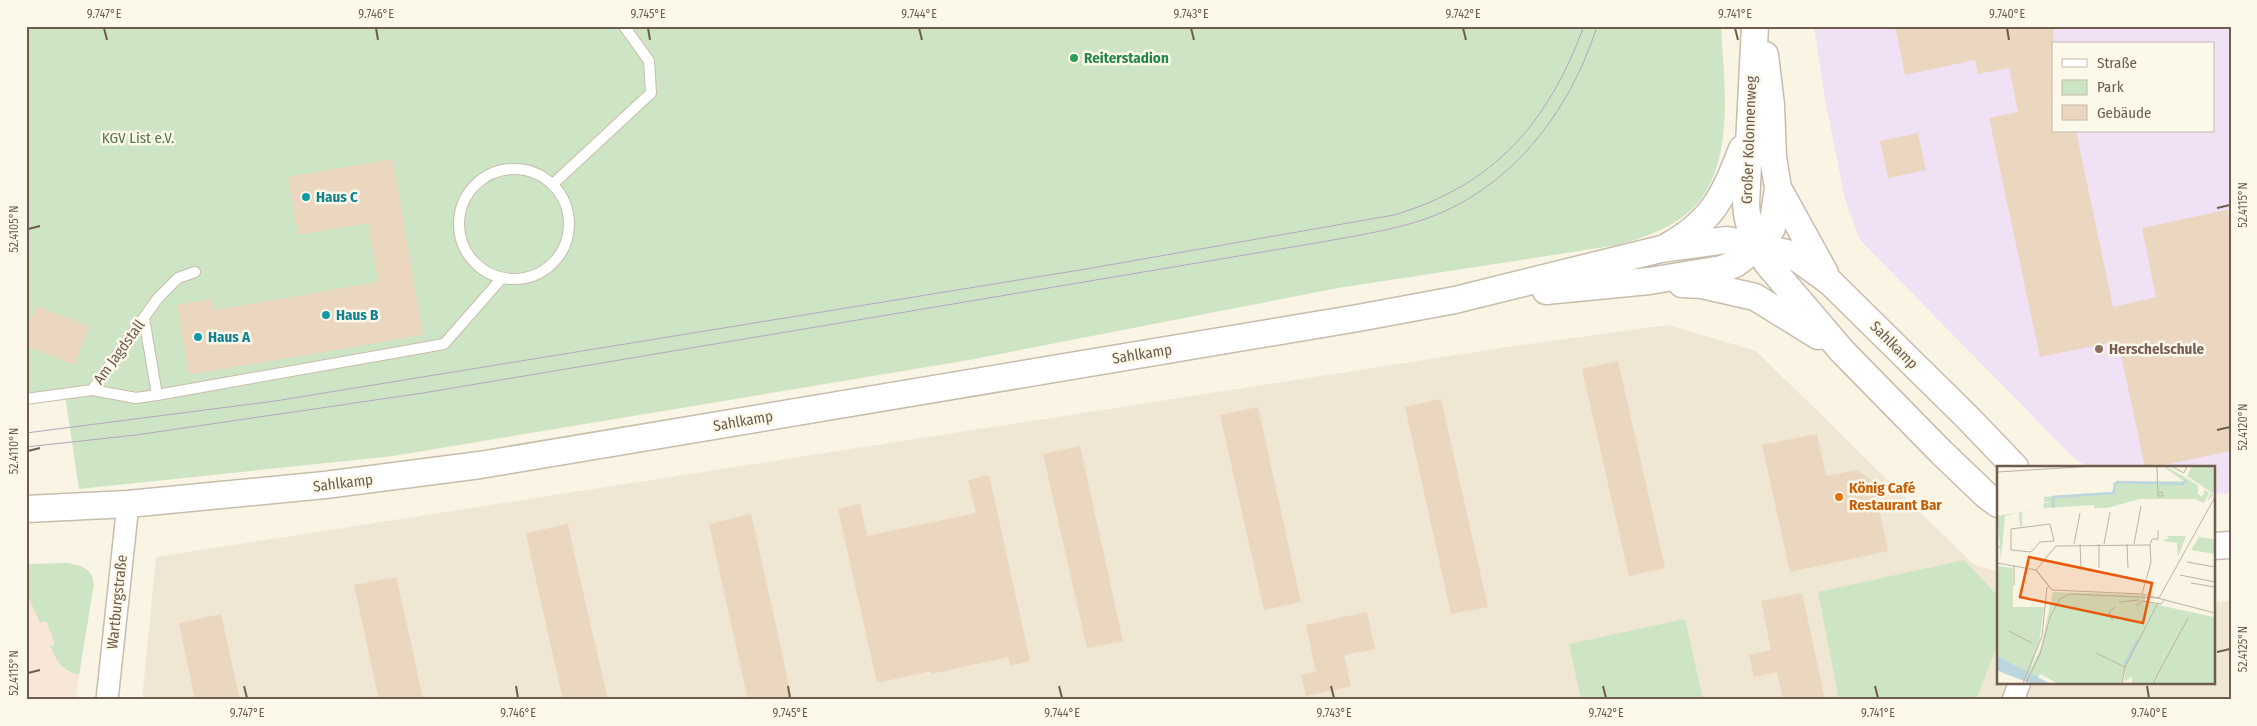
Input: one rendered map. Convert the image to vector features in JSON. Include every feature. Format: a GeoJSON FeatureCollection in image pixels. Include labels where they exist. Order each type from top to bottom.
{"type":"FeatureCollection","features":[{"type":"Feature","properties":{"kind":"street","name":"Großer Kolonnenweg"},"geometry":{"type":"LineString","coordinates":[[1755,26],[1750,91],[1746,215],[1758,247]]}},
{"type":"Feature","properties":{"kind":"street","name":"Großer Kolonnenweg"},"geometry":{"type":"LineString","coordinates":[[1758,247],[1772,228],[1778,188],[1761,26]]}},
{"type":"Feature","properties":{"kind":"street","name":"Sahlkamp"},"geometry":{"type":"LineString","coordinates":[[1661,249],[1689,234],[1713,210],[1725,191],[1750,128]]}},
{"type":"Feature","properties":{"kind":"street","name":"Großer Kolonnenweg"},"geometry":{"type":"LineString","coordinates":[[1778,188],[1806,242],[1830,282]]}},
{"type":"Feature","properties":{"kind":"street","name":"Sahlkamp"},"geometry":{"type":"LineString","coordinates":[[26,509],[128,504],[325,485],[480,465],[1177,349],[1455,300],[1661,249],[1727,240],[1791,254],[1830,282],[2014,466]]}},
{"type":"Feature","properties":{"kind":"street","name":"Sahlkamp"},"geometry":{"type":"LineString","coordinates":[[1455,300],[1649,281],[1722,269],[1734,264],[1758,247]]}},
{"type":"Feature","properties":{"kind":"street","name":"Sahlkamp"},"geometry":{"type":"LineString","coordinates":[[1758,247],[1767,263],[1842,351],[1941,452],[1997,503]]}},
{"type":"Feature","properties":{"kind":"street","name":"Sahlkamp"},"geometry":{"type":"LineString","coordinates":[[1649,281],[1702,285],[1755,297],[1842,351]]}},
{"type":"Feature","properties":{"kind":"street","name":"Wartburgstraße"},"geometry":{"type":"LineString","coordinates":[[107,700],[128,504]]}},
{"type":"Feature","properties":{"kind":"street"},"geometry":{"type":"LineString","coordinates":[[2214,546],[2231,545]]}},
{"type":"Feature","properties":{"kind":"street"},"geometry":{"type":"LineString","coordinates":[[2013,700],[2019,684]]}},
{"type":"Feature","properties":{"kind":"lane"},"geometry":{"type":"LineString","coordinates":[[553,184],[651,92],[649,61],[624,26]]}},
{"type":"Feature","properties":{"kind":"lane"},"geometry":{"type":"LineString","coordinates":[[519,168],[538,173],[553,184],[564,198],[569,215],[569,233],[563,250],[552,264],[537,274],[520,279],[502,278],[485,272],[472,260],[462,245],[458,226],[460,207],[469,190],[483,177],[500,169],[519,168]]}},
{"type":"Feature","properties":{"kind":"lane","name":"Am Jagdstall"},"geometry":{"type":"LineString","coordinates":[[26,399],[92,390],[158,298],[178,278],[195,272]]}},
{"type":"Feature","properties":{"kind":"lane"},"geometry":{"type":"LineString","coordinates":[[92,390],[136,398],[444,344],[502,278]]}},
{"type":"Feature","properties":{"kind":"lane"},"geometry":{"type":"LineString","coordinates":[[144,318],[157,395]]}},
{"type":"Feature","properties":{"kind":"shaded area","name":"Herschelschule"},"geometry":{"type":"Polygon","coordinates":[[[1814,26],[2231,26],[2231,493],[2214,494],[2214,466],[2086,466],[2074,458],[1860,240],[1845,199],[1825,99],[1814,26]]]}},
{"type":"Feature","properties":{"kind":"shaded area"},"geometry":{"type":"Polygon","coordinates":[[[1668,325],[1756,351],[1973,564],[1997,572],[1997,684],[2214,684],[2214,602],[2231,601],[2231,700],[142,700],[156,557],[1514,346],[1668,325]]]}},
{"type":"Feature","properties":{"kind":"shaded area"},"geometry":{"type":"Polygon","coordinates":[[[26,599],[30,601],[40,623],[46,620],[56,644],[50,646],[68,672],[79,675],[76,700],[26,700],[26,599]]]}},
{"type":"Feature","properties":{"kind":"green space","name":"KGV List e.V."},"geometry":{"type":"Polygon","coordinates":[[[26,26],[1721,26],[1725,101],[1724,128],[1720,153],[1713,177],[1701,198],[1684,216],[1668,226],[1644,237],[1618,245],[1338,288],[969,360],[393,456],[79,489],[64,389],[26,395],[26,26]]]}},
{"type":"Feature","properties":{"kind":"green space"},"geometry":{"type":"Polygon","coordinates":[[[1964,560],[1997,595],[1997,646],[1976,700],[1839,700],[1818,592],[1964,560]]]}},
{"type":"Feature","properties":{"kind":"green space"},"geometry":{"type":"Polygon","coordinates":[[[67,563],[85,568],[91,574],[94,584],[79,675],[68,671],[58,661],[50,646],[55,644],[46,621],[40,623],[30,601],[26,599],[26,564],[67,563]]]}},
{"type":"Feature","properties":{"kind":"green space"},"geometry":{"type":"Polygon","coordinates":[[[1685,619],[1703,700],[1581,700],[1569,644],[1685,619]]]}},
{"type":"Feature","properties":{"kind":"building"},"geometry":{"type":"Polygon","coordinates":[[[1895,26],[2053,26],[2052,132],[2076,132],[2113,307],[2156,297],[2142,228],[2231,209],[2231,451],[2159,466],[2145,466],[2118,341],[2040,357],[1989,118],[2018,112],[2009,68],[1978,74],[1975,60],[1905,75],[1895,26]]]}},
{"type":"Feature","properties":{"kind":"building"},"geometry":{"type":"Polygon","coordinates":[[[1918,133],[1926,170],[1888,178],[1880,141],[1918,133]]]}},
{"type":"Feature","properties":{"kind":"building"},"geometry":{"type":"Polygon","coordinates":[[[393,159],[423,335],[189,375],[177,305],[212,299],[214,310],[378,282],[368,223],[298,235],[288,177],[393,159]]]}},
{"type":"Feature","properties":{"kind":"building"},"geometry":{"type":"Polygon","coordinates":[[[37,306],[89,326],[74,365],[26,346],[26,331],[37,306]]]}},
{"type":"Feature","properties":{"kind":"building"},"geometry":{"type":"Polygon","coordinates":[[[1618,361],[1665,568],[1629,576],[1582,369],[1618,361]]]}},
{"type":"Feature","properties":{"kind":"building"},"geometry":{"type":"Polygon","coordinates":[[[1441,399],[1488,607],[1451,614],[1405,407],[1441,399]]]}},
{"type":"Feature","properties":{"kind":"building"},"geometry":{"type":"Polygon","coordinates":[[[1258,407],[1301,602],[1264,610],[1220,415],[1258,407]]]}},
{"type":"Feature","properties":{"kind":"building"},"geometry":{"type":"Polygon","coordinates":[[[1817,434],[1826,476],[1857,470],[1873,481],[1888,551],[1790,572],[1762,445],[1817,434]]]}},
{"type":"Feature","properties":{"kind":"building"},"geometry":{"type":"Polygon","coordinates":[[[1080,446],[1123,641],[1087,648],[1043,454],[1080,446]]]}},
{"type":"Feature","properties":{"kind":"building"},"geometry":{"type":"Polygon","coordinates":[[[989,475],[1030,661],[1010,666],[1008,657],[931,674],[931,671],[877,683],[838,509],[860,504],[867,536],[976,513],[968,480],[989,475]]]}},
{"type":"Feature","properties":{"kind":"building"},"geometry":{"type":"Polygon","coordinates":[[[751,514],[792,700],[748,700],[709,524],[751,514]]]}},
{"type":"Feature","properties":{"kind":"building"},"geometry":{"type":"Polygon","coordinates":[[[568,524],[608,700],[563,700],[526,533],[568,524]]]}},
{"type":"Feature","properties":{"kind":"building"},"geometry":{"type":"Polygon","coordinates":[[[396,577],[423,700],[379,700],[354,585],[396,577]]]}},
{"type":"Feature","properties":{"kind":"building"},"geometry":{"type":"Polygon","coordinates":[[[1802,593],[1825,700],[1783,700],[1777,672],[1754,677],[1749,655],[1771,650],[1761,601],[1802,593]]]}},
{"type":"Feature","properties":{"kind":"building"},"geometry":{"type":"Polygon","coordinates":[[[1367,612],[1375,649],[1344,655],[1351,686],[1306,696],[1301,675],[1316,672],[1306,625],[1367,612]]]}},
{"type":"Feature","properties":{"kind":"building"},"geometry":{"type":"Polygon","coordinates":[[[221,614],[240,700],[195,700],[179,623],[221,614]]]}},
{"type":"Feature","properties":{"kind":"tram line"},"geometry":{"type":"LineString","coordinates":[[26,433],[275,401],[1086,269],[1394,215],[1430,202],[1461,186],[1489,168],[1513,146],[1535,121],[1553,92],[1570,61],[1584,26]]}},
{"type":"Feature","properties":{"kind":"tram line"},"geometry":{"type":"LineString","coordinates":[[26,447],[136,435],[423,393],[1322,242],[1407,225],[1451,208],[1481,191],[1507,170],[1531,146],[1552,119],[1570,89],[1585,58],[1597,26]]}},
{"type":"Feature","properties":{"kind":"place","name":"Reiterstadion"},"geometry":{"type":"Point","coordinates":[1074,58]}},
{"type":"Feature","properties":{"kind":"place","name":"Haus C"},"geometry":{"type":"Point","coordinates":[306,197]}},
{"type":"Feature","properties":{"kind":"place","name":"Haus B"},"geometry":{"type":"Point","coordinates":[326,315]}},
{"type":"Feature","properties":{"kind":"place","name":"Haus A"},"geometry":{"type":"Point","coordinates":[198,337]}},
{"type":"Feature","properties":{"kind":"place","name":"Herschelschule"},"geometry":{"type":"Point","coordinates":[2099,349]}},
{"type":"Feature","properties":{"kind":"place","name":"König Café Restaurant Bar"},"geometry":{"type":"Point","coordinates":[1839,497]}}]}
